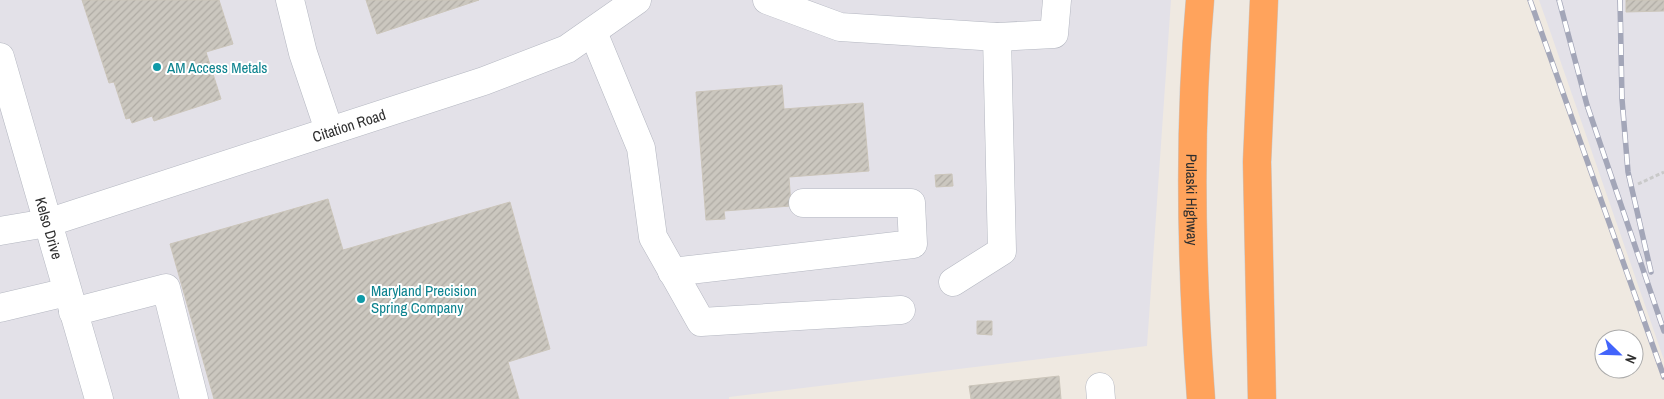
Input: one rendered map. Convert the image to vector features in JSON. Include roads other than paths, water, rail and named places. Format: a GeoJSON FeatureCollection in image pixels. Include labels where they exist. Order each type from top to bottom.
{"type":"FeatureCollection","features":[{"type":"Feature","properties":{"kind":"highway","name":"Pulaski Highway"},"geometry":{"type":"LineString","coordinates":[[1200,0],[1192,150],[1193,278],[1201,399]]}},
{"type":"Feature","properties":{"kind":"highway"},"geometry":{"type":"LineString","coordinates":[[1262,399],[1257,162],[1264,0]]}},
{"type":"Feature","properties":{"kind":"street"},"geometry":{"type":"LineString","coordinates":[[290,0],[303,53],[329,130]]}},
{"type":"Feature","properties":{"kind":"street","name":"Citation Road"},"geometry":{"type":"LineString","coordinates":[[0,231],[47,223],[484,81],[567,50],[637,0]]}},
{"type":"Feature","properties":{"kind":"street"},"geometry":{"type":"LineString","coordinates":[[767,0],[840,27],[997,37],[1054,34],[1057,0]]}},
{"type":"Feature","properties":{"kind":"street"},"geometry":{"type":"LineString","coordinates":[[592,32],[641,148],[653,237],[701,322],[901,310]]}},
{"type":"Feature","properties":{"kind":"street"},"geometry":{"type":"LineString","coordinates":[[953,282],[1002,251],[997,37]]}},
{"type":"Feature","properties":{"kind":"street","name":"Kelso Drive"},"geometry":{"type":"LineString","coordinates":[[0,57],[99,399]]}},
{"type":"Feature","properties":{"kind":"street"},"geometry":{"type":"LineString","coordinates":[[672,272],[913,244],[911,203],[803,203]]}},
{"type":"Feature","properties":{"kind":"street"},"geometry":{"type":"LineString","coordinates":[[0,308],[70,302],[166,288],[194,399]]}},
{"type":"Feature","properties":{"kind":"railway"},"geometry":{"type":"LineString","coordinates":[[1530,0],[1664,377]]}},
{"type":"Feature","properties":{"kind":"railway"},"geometry":{"type":"LineString","coordinates":[[1559,0],[1587,105],[1664,331]]}},
{"type":"Feature","properties":{"kind":"railway"},"geometry":{"type":"LineString","coordinates":[[1620,0],[1622,99],[1628,172],[1651,272]]}},
{"type":"Feature","properties":{"kind":"place","name":"AM Access Metals"},"geometry":{"type":"Point","coordinates":[157,67]}},
{"type":"Feature","properties":{"kind":"place","name":"Maryland Precision Spring Company"},"geometry":{"type":"Point","coordinates":[361,299]}}]}
